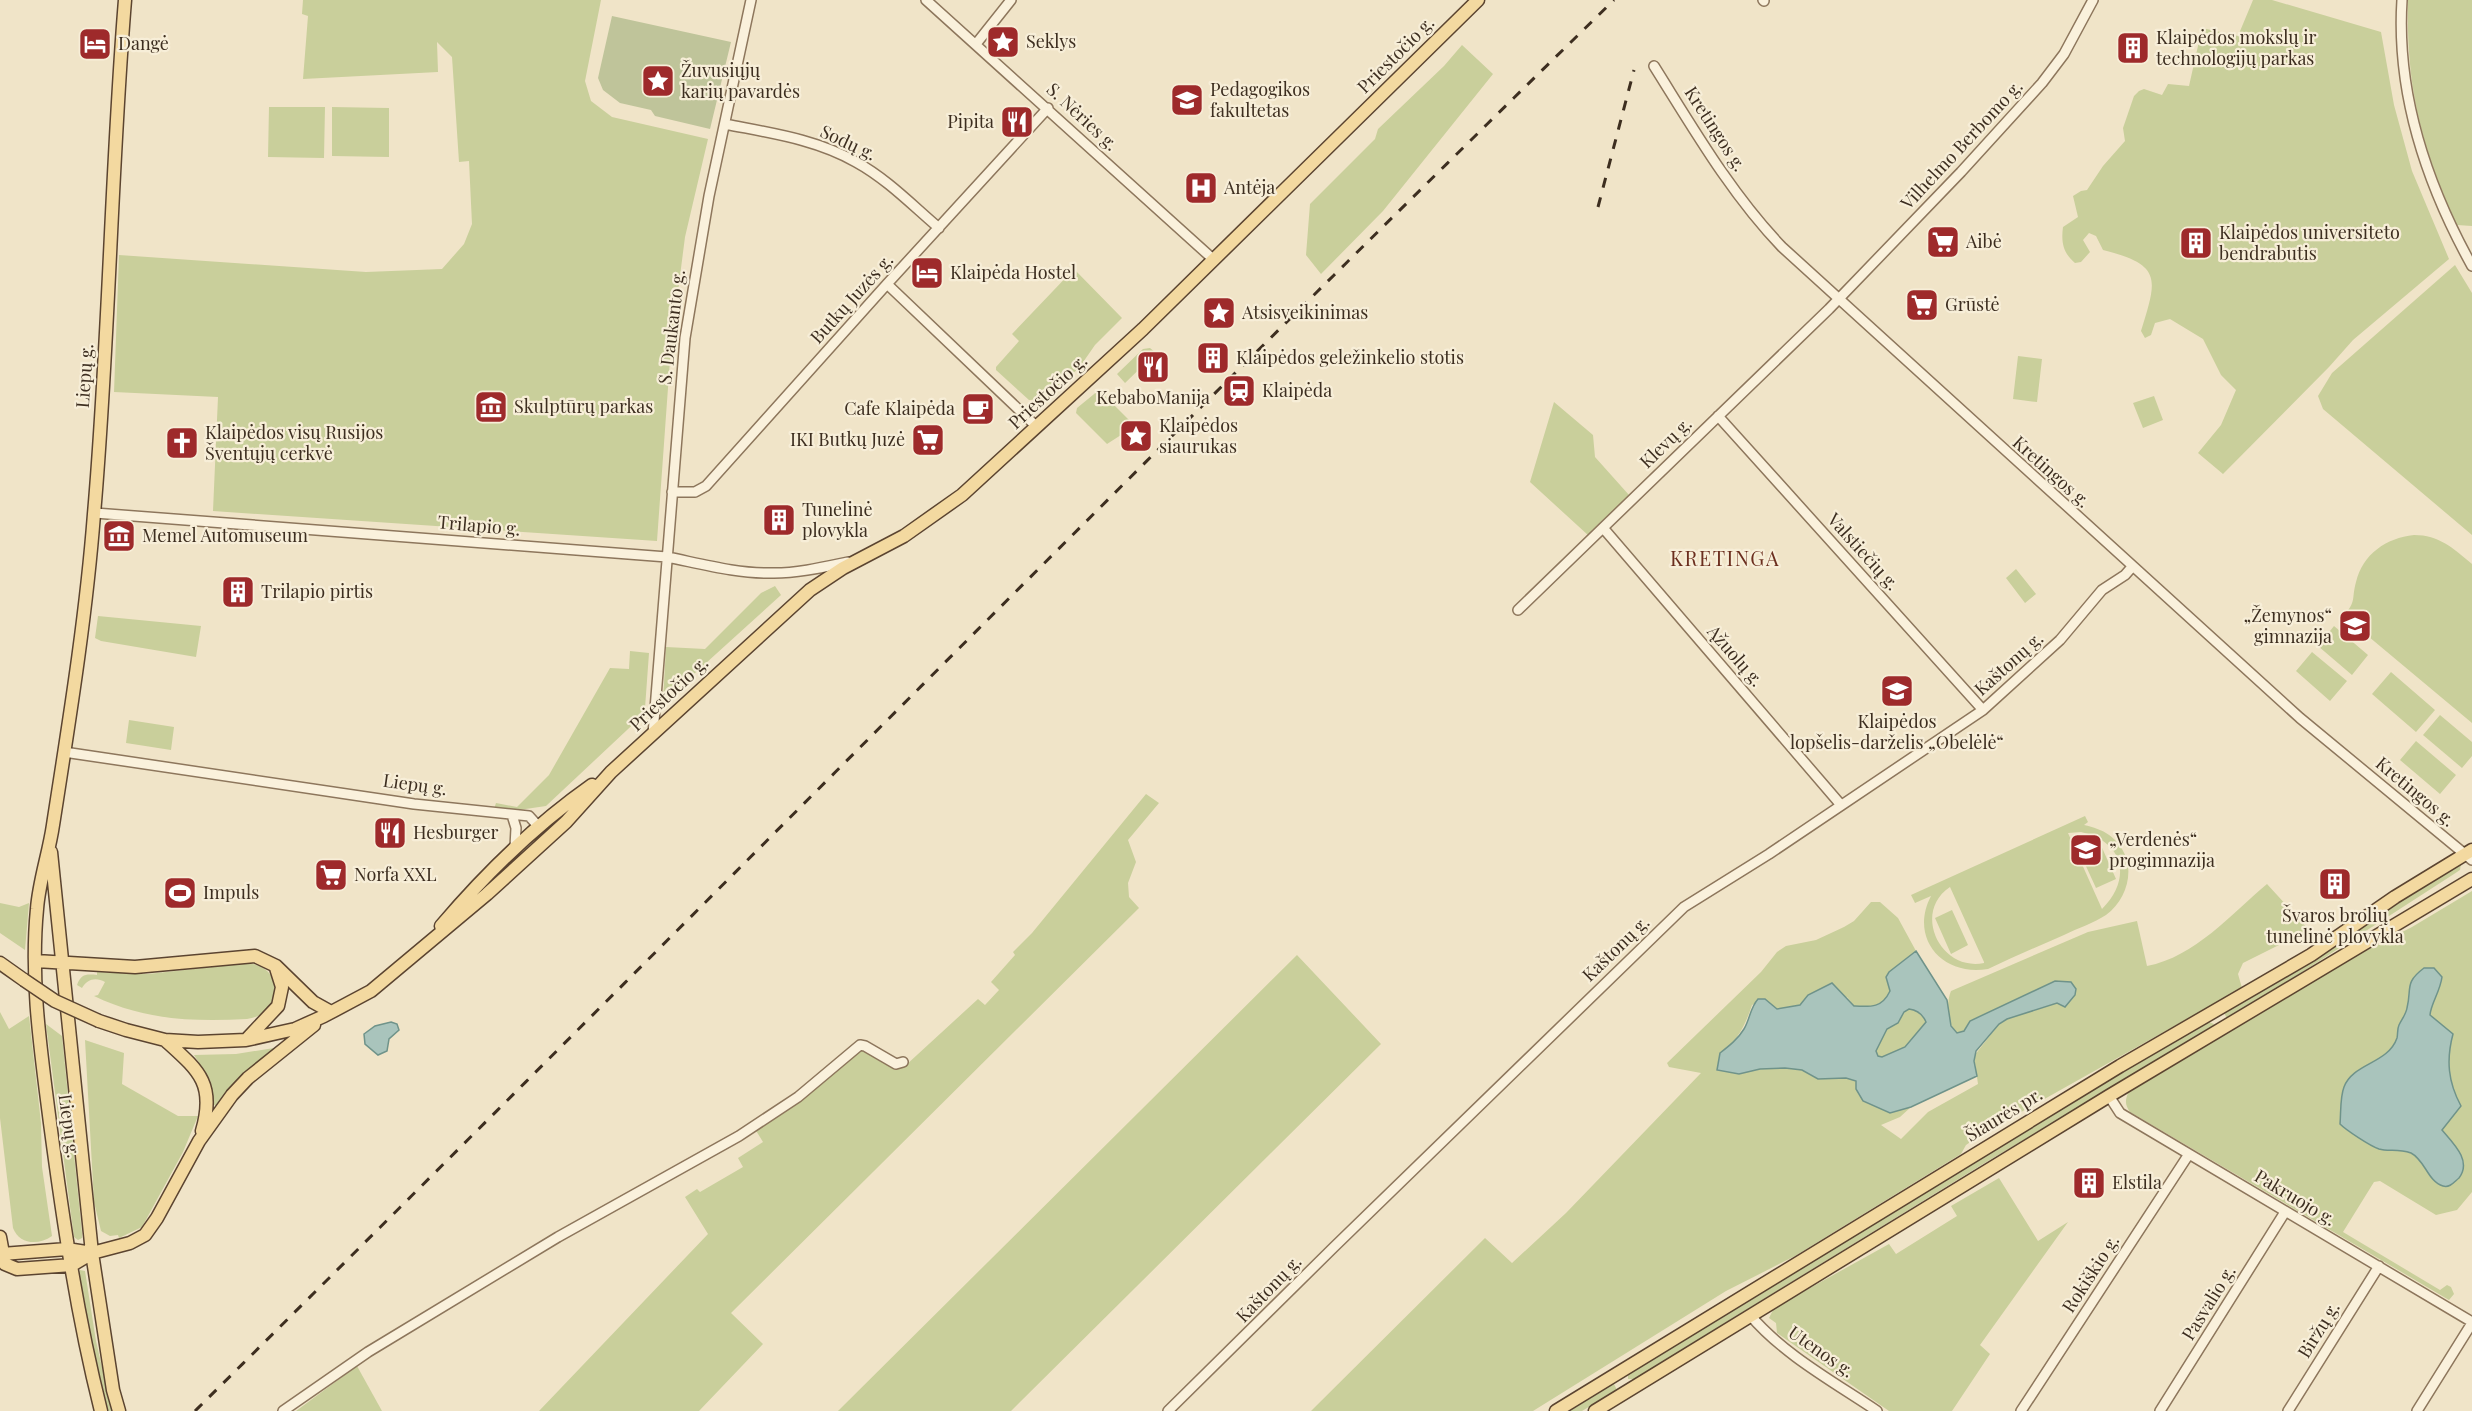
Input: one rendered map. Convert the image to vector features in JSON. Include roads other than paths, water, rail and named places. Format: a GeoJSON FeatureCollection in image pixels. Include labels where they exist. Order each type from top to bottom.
{"type":"FeatureCollection","features":[{"type":"Feature","properties":{"kind":"main road","name":"Liepų g."},"geometry":{"type":"LineString","coordinates":[[101,1411],[67,1249],[37,1030],[36,962],[37,908],[50,844],[81,644],[94,513],[111,250],[112,185],[125,0]]}},
{"type":"Feature","properties":{"kind":"main road","name":"Priestočio g."},"geometry":{"type":"LineString","coordinates":[[3,968],[55,1001],[99,1021],[165,1040],[198,1042],[246,1040],[278,1034],[328,1014],[371,991],[487,894],[549,838],[611,772],[785,611],[826,579],[904,536],[943,510],[1037,427],[1214,260],[1478,0]]}},
{"type":"Feature","properties":{"kind":"main road","name":"Priestočio g."},"geometry":{"type":"LineString","coordinates":[[420,950],[477,883],[515,847],[553,812],[611,772]]}},
{"type":"Feature","properties":{"kind":"main road"},"geometry":{"type":"LineString","coordinates":[[538,826],[549,838]]}},
{"type":"Feature","properties":{"kind":"main road","name":"Liepų g."},"geometry":{"type":"LineString","coordinates":[[50,844],[92,1253],[113,1390],[119,1411]]}},
{"type":"Feature","properties":{"kind":"main road","name":"Šiaurės pr."},"geometry":{"type":"LineString","coordinates":[[1556,1411],[2010,1132],[2311,955],[2395,897],[2470,855]]}},
{"type":"Feature","properties":{"kind":"main road"},"geometry":{"type":"LineString","coordinates":[[1595,1411],[2109,1096],[2472,879]]}},
{"type":"Feature","properties":{"kind":"main road"},"geometry":{"type":"LineString","coordinates":[[2,1261],[17,1269],[72,1265],[92,1253],[130,1243],[150,1229],[199,1141],[220,1110],[248,1078],[328,1014],[276,966],[265,960],[245,956],[135,967],[36,962]]}},
{"type":"Feature","properties":{"kind":"main road"},"geometry":{"type":"LineString","coordinates":[[246,1040],[278,1006],[282,987],[276,966]]}},
{"type":"Feature","properties":{"kind":"main road"},"geometry":{"type":"LineString","coordinates":[[2211,1013],[2221,1024],[2219,1032]]}},
{"type":"Feature","properties":{"kind":"main road"},"geometry":{"type":"LineString","coordinates":[[165,1040],[193,1065],[206,1086],[207,1108],[199,1141]]}},
{"type":"Feature","properties":{"kind":"main road"},"geometry":{"type":"LineString","coordinates":[[0,1237],[2,1261]]}},
{"type":"Feature","properties":{"kind":"main road"},"geometry":{"type":"LineString","coordinates":[[2,1261],[67,1249],[92,1253]]}},
{"type":"Feature","properties":{"kind":"main road"},"geometry":{"type":"LineString","coordinates":[[1624,1370],[1623,1382],[1635,1387]]}},
{"type":"Feature","properties":{"kind":"street","name":"S. Daukanto g."},"geometry":{"type":"LineString","coordinates":[[653,734],[685,338],[691,293],[751,0]]}},
{"type":"Feature","properties":{"kind":"street","name":"S. Nėries g."},"geometry":{"type":"LineString","coordinates":[[926,0],[1214,260]]}},
{"type":"Feature","properties":{"kind":"street"},"geometry":{"type":"LineString","coordinates":[[976,44],[1011,0]]}},
{"type":"Feature","properties":{"kind":"street","name":"Vilhelmo Berbomo g."},"geometry":{"type":"LineString","coordinates":[[1838,300],[2042,83],[2064,54],[2092,0]]}},
{"type":"Feature","properties":{"kind":"street"},"geometry":{"type":"LineString","coordinates":[[2402,0],[2400,32],[2409,105],[2433,185],[2472,266]]}},
{"type":"Feature","properties":{"kind":"street","name":"Kretingos g."},"geometry":{"type":"LineString","coordinates":[[1654,66],[1753,215],[1782,248],[2300,718],[2470,855]]}},
{"type":"Feature","properties":{"kind":"street","name":"Butkų Juzės g."},"geometry":{"type":"LineString","coordinates":[[672,492],[695,492],[706,486],[1048,108]]}},
{"type":"Feature","properties":{"kind":"street","name":"Sodų g."},"geometry":{"type":"LineString","coordinates":[[725,124],[801,140],[840,154],[874,173],[939,228]]}},
{"type":"Feature","properties":{"kind":"street"},"geometry":{"type":"LineString","coordinates":[[887,284],[1037,427]]}},
{"type":"Feature","properties":{"kind":"street","name":"Klevų g."},"geometry":{"type":"LineString","coordinates":[[1518,610],[1838,300]]}},
{"type":"Feature","properties":{"kind":"street","name":"Valstiečių g."},"geometry":{"type":"LineString","coordinates":[[1718,416],[1983,710]]}},
{"type":"Feature","properties":{"kind":"street","name":"Trilapio g."},"geometry":{"type":"LineString","coordinates":[[94,513],[667,557],[730,570],[774,573],[812,570],[859,560]]}},
{"type":"Feature","properties":{"kind":"street","name":"Ąžuolų g."},"geometry":{"type":"LineString","coordinates":[[1604,529],[1840,805]]}},
{"type":"Feature","properties":{"kind":"street","name":"Kaštonų g."},"geometry":{"type":"LineString","coordinates":[[1168,1411],[1684,907],[1769,854],[1983,710],[2060,640],[2102,590],[2125,575],[2132,567]]}},
{"type":"Feature","properties":{"kind":"street","name":"Liepų g."},"geometry":{"type":"LineString","coordinates":[[64,752],[414,804],[529,816],[538,826]]}},
{"type":"Feature","properties":{"kind":"street"},"geometry":{"type":"LineString","coordinates":[[512,815],[516,828],[515,847]]}},
{"type":"Feature","properties":{"kind":"street"},"geometry":{"type":"LineString","coordinates":[[283,1411],[368,1352],[429,1315],[558,1238],[739,1136],[798,1096],[860,1045],[896,1064],[903,1062]]}},
{"type":"Feature","properties":{"kind":"street","name":"Pakruojo g."},"geometry":{"type":"LineString","coordinates":[[2109,1096],[2120,1113],[2472,1323]]}},
{"type":"Feature","properties":{"kind":"street","name":"Rokiškio g."},"geometry":{"type":"LineString","coordinates":[[2021,1411],[2190,1154]]}},
{"type":"Feature","properties":{"kind":"street","name":"Pasvalio g."},"geometry":{"type":"LineString","coordinates":[[2160,1411],[2285,1212]]}},
{"type":"Feature","properties":{"kind":"street","name":"Biržų g."},"geometry":{"type":"LineString","coordinates":[[2288,1411],[2379,1266]]}},
{"type":"Feature","properties":{"kind":"street","name":"Utenos g."},"geometry":{"type":"LineString","coordinates":[[1750,1315],[1761,1328],[1789,1351],[1878,1411]]}},
{"type":"Feature","properties":{"kind":"street"},"geometry":{"type":"LineString","coordinates":[[2417,1411],[2472,1323]]}},
{"type":"Feature","properties":{"kind":"water"},"geometry":{"type":"Polygon","coordinates":[[[1916,951],[1947,1000],[1951,1026],[1957,1033],[1964,1031],[1970,1021],[2055,981],[2071,982],[2076,989],[2075,995],[2065,1007],[2057,1003],[2007,1019],[1999,1024],[1976,1051],[1974,1061],[1977,1076],[1911,1107],[1890,1113],[1863,1101],[1856,1089],[1856,1081],[1846,1078],[1818,1079],[1802,1070],[1785,1068],[1760,1069],[1739,1074],[1717,1070],[1720,1053],[1742,1033],[1758,999],[1765,999],[1777,1009],[1800,1005],[1808,995],[1832,983],[1854,1006],[1875,1005],[1883,1001],[1890,991],[1886,977],[1889,972],[1916,951]],[[1912,1010],[1904,1012],[1898,1023],[1887,1029],[1876,1051],[1878,1056],[1882,1057],[1905,1047],[1926,1022],[1919,1013],[1912,1010]]]}},
{"type":"Feature","properties":{"kind":"water"},"geometry":{"type":"Polygon","coordinates":[[[2424,968],[2434,968],[2442,977],[2430,1015],[2453,1034],[2449,1053],[2449,1071],[2461,1106],[2442,1130],[2460,1153],[2464,1165],[2459,1178],[2448,1186],[2438,1184],[2416,1156],[2411,1153],[2379,1149],[2358,1138],[2340,1124],[2341,1100],[2348,1079],[2393,1047],[2398,1027],[2406,1010],[2411,982],[2424,968]]]}},
{"type":"Feature","properties":{"kind":"water"},"geometry":{"type":"Polygon","coordinates":[[[391,1022],[397,1024],[399,1030],[389,1039],[387,1051],[378,1055],[365,1044],[364,1034],[375,1026],[391,1022]]]}},
{"type":"Feature","properties":{"kind":"railway"},"geometry":{"type":"LineString","coordinates":[[195,1411],[1257,351],[1614,0]]}},
{"type":"Feature","properties":{"kind":"railway"},"geometry":{"type":"LineString","coordinates":[[1598,207],[1634,70]]}},
{"type":"Feature","properties":{"kind":"place","name":"Seklys"},"geometry":{"type":"Point","coordinates":[1003,42]}},
{"type":"Feature","properties":{"kind":"place","name":"Dangė"},"geometry":{"type":"Point","coordinates":[95,44]}},
{"type":"Feature","properties":{"kind":"place","name":"Klaipėdos mokslų ir technologijų parkas"},"geometry":{"type":"Point","coordinates":[2133,48]}},
{"type":"Feature","properties":{"kind":"place","name":"Žuvusiųjų karių pavardės"},"geometry":{"type":"Point","coordinates":[658,81]}},
{"type":"Feature","properties":{"kind":"place","name":"Pedagogikos fakultetas"},"geometry":{"type":"Point","coordinates":[1187,100]}},
{"type":"Feature","properties":{"kind":"place","name":"Pipita"},"geometry":{"type":"Point","coordinates":[1017,122]}},
{"type":"Feature","properties":{"kind":"place","name":"Antėja"},"geometry":{"type":"Point","coordinates":[1201,188]}},
{"type":"Feature","properties":{"kind":"place","name":"Aibė"},"geometry":{"type":"Point","coordinates":[1943,242]}},
{"type":"Feature","properties":{"kind":"place","name":"Klaipėdos universiteto bendrabutis"},"geometry":{"type":"Point","coordinates":[2196,243]}},
{"type":"Feature","properties":{"kind":"place","name":"Klaipėda Hostel"},"geometry":{"type":"Point","coordinates":[927,273]}},
{"type":"Feature","properties":{"kind":"place","name":"Grūstė"},"geometry":{"type":"Point","coordinates":[1922,305]}},
{"type":"Feature","properties":{"kind":"place","name":"Atsisveikinimas"},"geometry":{"type":"Point","coordinates":[1219,313]}},
{"type":"Feature","properties":{"kind":"place","name":"Klaipėdos geležinkelio stotis"},"geometry":{"type":"Point","coordinates":[1213,358]}},
{"type":"Feature","properties":{"kind":"place","name":"KebaboManija"},"geometry":{"type":"Point","coordinates":[1153,367]}},
{"type":"Feature","properties":{"kind":"place","name":"Klaipėda"},"geometry":{"type":"Point","coordinates":[1239,391]}},
{"type":"Feature","properties":{"kind":"place","name":"Skulptūrų parkas"},"geometry":{"type":"Point","coordinates":[491,407]}},
{"type":"Feature","properties":{"kind":"place","name":"Cafe Klaipėda"},"geometry":{"type":"Point","coordinates":[978,409]}},
{"type":"Feature","properties":{"kind":"place","name":"Klaipėdos siaurukas"},"geometry":{"type":"Point","coordinates":[1136,436]}},
{"type":"Feature","properties":{"kind":"place","name":"IKI Butkų Juzė"},"geometry":{"type":"Point","coordinates":[928,440]}},
{"type":"Feature","properties":{"kind":"place","name":"Klaipėdos visų Rusijos Šventųjų cerkvė"},"geometry":{"type":"Point","coordinates":[182,443]}},
{"type":"Feature","properties":{"kind":"place","name":"Tunelinė plovykla"},"geometry":{"type":"Point","coordinates":[779,520]}},
{"type":"Feature","properties":{"kind":"place","name":"Memel Automuseum"},"geometry":{"type":"Point","coordinates":[119,536]}},
{"type":"Feature","properties":{"kind":"place","name":"Trilapio pirtis"},"geometry":{"type":"Point","coordinates":[238,592]}},
{"type":"Feature","properties":{"kind":"place","name":"„Žemynos“ gimnazija"},"geometry":{"type":"Point","coordinates":[2355,626]}},
{"type":"Feature","properties":{"kind":"place","name":"Klaipėdos lopšelis-darželis „Obelėlė“"},"geometry":{"type":"Point","coordinates":[1897,691]}},
{"type":"Feature","properties":{"kind":"place","name":"Hesburger"},"geometry":{"type":"Point","coordinates":[390,833]}},
{"type":"Feature","properties":{"kind":"place","name":"„Verdenės“ progimnazija"},"geometry":{"type":"Point","coordinates":[2086,850]}},
{"type":"Feature","properties":{"kind":"place","name":"Norfa XXL"},"geometry":{"type":"Point","coordinates":[331,875]}},
{"type":"Feature","properties":{"kind":"place","name":"Švaros brolių tunelinė plovykla"},"geometry":{"type":"Point","coordinates":[2335,884]}},
{"type":"Feature","properties":{"kind":"place","name":"Impuls"},"geometry":{"type":"Point","coordinates":[180,893]}},
{"type":"Feature","properties":{"kind":"place","name":"Elstila"},"geometry":{"type":"Point","coordinates":[2089,1183]}},
{"type":"Feature","properties":{"kind":"district","name":"KRETINGA"},"geometry":{"type":"Point","coordinates":[1725,559]}}]}
